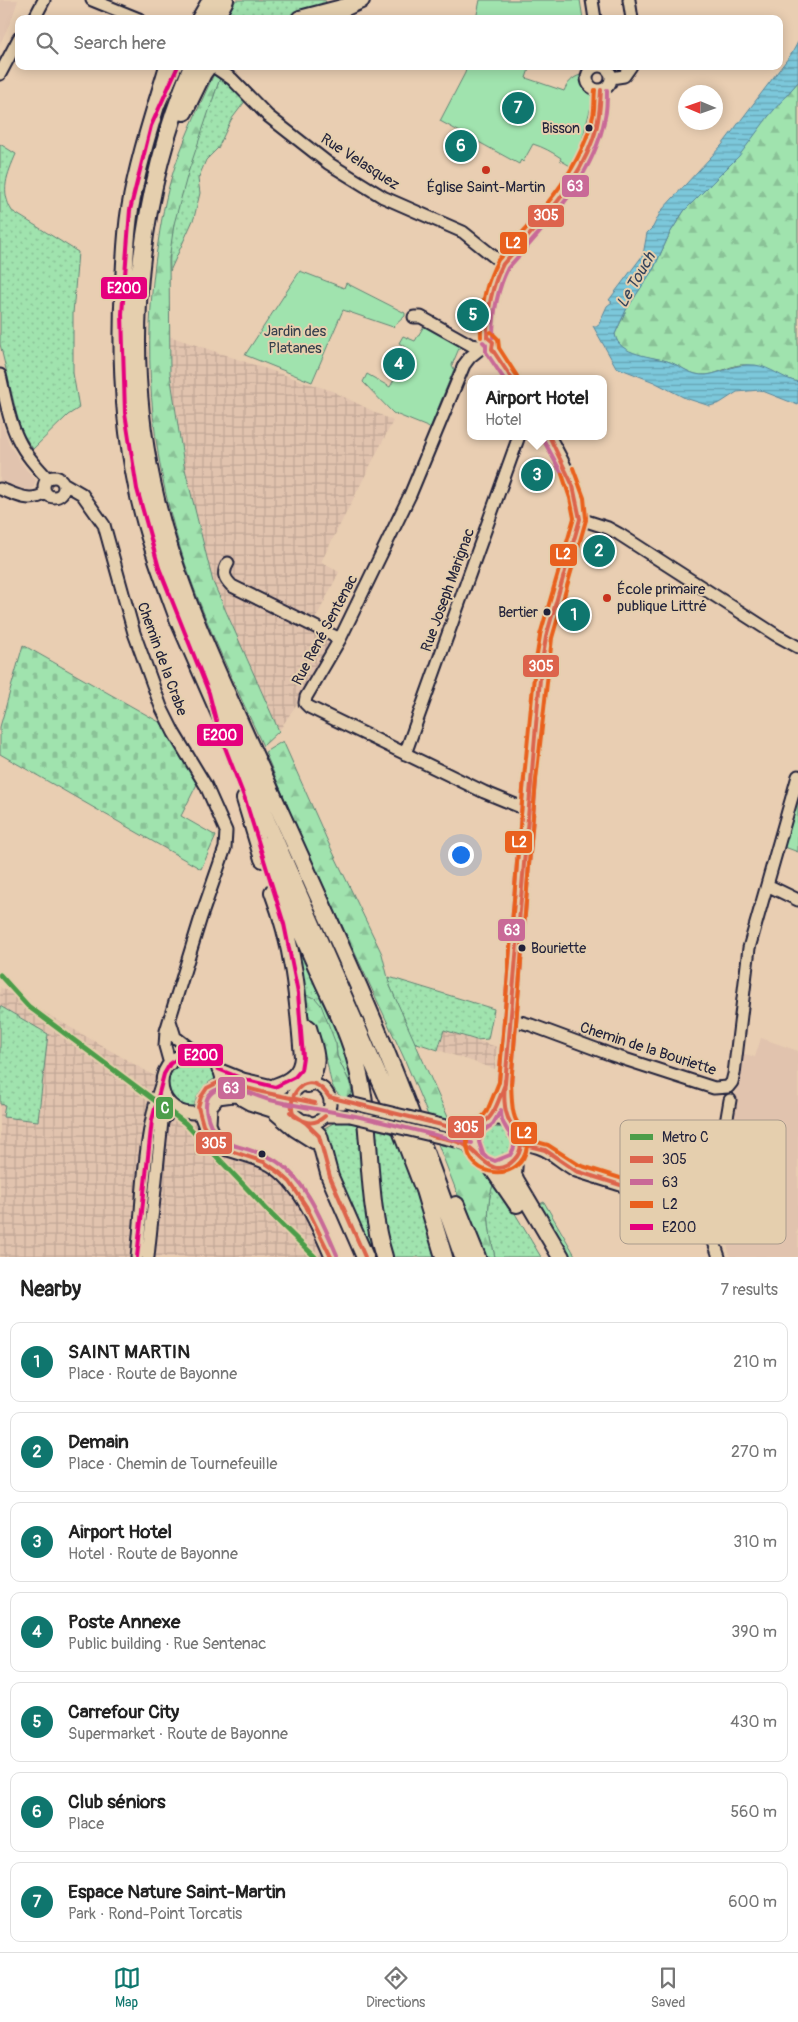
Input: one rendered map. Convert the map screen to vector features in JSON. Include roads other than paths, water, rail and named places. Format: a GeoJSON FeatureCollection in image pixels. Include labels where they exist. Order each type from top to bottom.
{"type":"FeatureCollection","features":[{"type":"Feature","properties":{"kind":"highway"},"geometry":{"type":"LineString","coordinates":[[191,15],[199,0]]}},
{"type":"Feature","properties":{"kind":"highway"},"geometry":{"type":"LineString","coordinates":[[202,15],[211,0]]}},
{"type":"Feature","properties":{"kind":"highway"},"geometry":{"type":"LineString","coordinates":[[217,15],[225,0]]}},
{"type":"Feature","properties":{"kind":"highway"},"geometry":{"type":"LineString","coordinates":[[315,15],[346,7],[362,0]]}},
{"type":"Feature","properties":{"kind":"highway"},"geometry":{"type":"LineString","coordinates":[[167,70],[130,210],[126,254],[122,314],[123,385],[125,412],[137,489],[149,534],[179,621],[392,1107],[424,1190],[444,1257]]}},
{"type":"Feature","properties":{"kind":"highway"},"geometry":{"type":"LineString","coordinates":[[151,126],[176,70]]}},
{"type":"Feature","properties":{"kind":"highway"},"geometry":{"type":"LineString","coordinates":[[191,70],[166,136],[142,257],[137,362],[144,438],[151,480],[181,584],[211,658],[343,951],[434,1171],[463,1257]]}},
{"type":"Feature","properties":{"kind":"highway"},"geometry":{"type":"LineString","coordinates":[[156,184],[187,105],[206,70]]}},
{"type":"Feature","properties":{"kind":"highway"},"geometry":{"type":"LineString","coordinates":[[210,693],[219,732],[245,799],[354,1054],[363,1094],[374,1210],[384,1257]]}},
{"type":"Feature","properties":{"kind":"highway"},"geometry":{"type":"LineString","coordinates":[[245,799],[286,929],[298,992],[317,1062],[316,1069],[303,1086]]}},
{"type":"Feature","properties":{"kind":"highway"},"geometry":{"type":"LineString","coordinates":[[275,1087],[292,1080],[302,1066],[303,1056],[298,992]]}},
{"type":"Feature","properties":{"kind":"highway"},"geometry":{"type":"LineString","coordinates":[[398,1083],[442,1174],[476,1257]]}},
{"type":"Feature","properties":{"kind":"highway"},"geometry":{"type":"LineString","coordinates":[[242,1097],[273,1109],[295,1128],[314,1140],[323,1153]]}},
{"type":"Feature","properties":{"kind":"highway"},"geometry":{"type":"LineString","coordinates":[[299,1118],[319,1136],[339,1199],[365,1257]]}},
{"type":"Feature","properties":{"kind":"highway"},"geometry":{"type":"LineString","coordinates":[[514,1160],[516,1182],[561,1257]]}},
{"type":"Feature","properties":{"kind":"highway"},"geometry":{"type":"LineString","coordinates":[[492,1166],[548,1257]]}},
{"type":"Feature","properties":{"kind":"highway"},"geometry":{"type":"LineString","coordinates":[[447,1209],[458,1257]]}},
{"type":"Feature","properties":{"kind":"street"},"geometry":{"type":"LineString","coordinates":[[31,15],[37,0]]}},
{"type":"Feature","properties":{"kind":"street"},"geometry":{"type":"LineString","coordinates":[[36,15],[44,0]]}},
{"type":"Feature","properties":{"kind":"street"},"geometry":{"type":"LineString","coordinates":[[92,0],[129,15]]}},
{"type":"Feature","properties":{"kind":"street"},"geometry":{"type":"LineString","coordinates":[[592,0],[594,15]]}},
{"type":"Feature","properties":{"kind":"street"},"geometry":{"type":"LineString","coordinates":[[629,0],[631,15]]}},
{"type":"Feature","properties":{"kind":"street"},"geometry":{"type":"LineString","coordinates":[[11,56],[15,47]]}},
{"type":"Feature","properties":{"kind":"street"},"geometry":{"type":"LineString","coordinates":[[0,74],[15,50]]}},
{"type":"Feature","properties":{"kind":"street","name":"Rue Velasquez"},"geometry":{"type":"LineString","coordinates":[[219,70],[268,116],[328,163],[383,197],[463,232],[503,264]]}},
{"type":"Feature","properties":{"kind":"street"},"geometry":{"type":"LineString","coordinates":[[591,70],[587,78],[591,87],[601,90],[608,86],[610,78],[607,70]]}},
{"type":"Feature","properties":{"kind":"street"},"geometry":{"type":"LineString","coordinates":[[610,78],[624,76],[628,70]]}},
{"type":"Feature","properties":{"kind":"street"},"geometry":{"type":"LineString","coordinates":[[481,344],[496,277],[503,264],[566,189],[585,161],[601,109],[601,90]]}},
{"type":"Feature","properties":{"kind":"street"},"geometry":{"type":"LineString","coordinates":[[414,317],[421,317],[471,345],[493,342],[492,350],[509,375]]}},
{"type":"Feature","properties":{"kind":"street","name":"Rue René Sentenac"},"geometry":{"type":"LineString","coordinates":[[481,344],[464,365],[410,495],[340,639],[306,697],[306,703],[309,708],[518,808],[528,810]]}},
{"type":"Feature","properties":{"kind":"street"},"geometry":{"type":"LineString","coordinates":[[0,375],[17,438],[24,451],[48,479]]}},
{"type":"Feature","properties":{"kind":"street","name":"Rue Joseph Marignac"},"geometry":{"type":"LineString","coordinates":[[405,754],[518,440]]}},
{"type":"Feature","properties":{"kind":"street"},"geometry":{"type":"LineString","coordinates":[[510,1123],[505,1084],[528,810],[546,636],[580,519],[578,500],[572,480],[551,440]]}},
{"type":"Feature","properties":{"kind":"street"},"geometry":{"type":"LineString","coordinates":[[60,478],[62,489],[55,497],[46,493],[44,486],[48,479],[60,478]]}},
{"type":"Feature","properties":{"kind":"street"},"geometry":{"type":"LineString","coordinates":[[0,489],[27,499],[38,498],[46,493]]}},
{"type":"Feature","properties":{"kind":"street","name":"Chemin de la Crabe"},"geometry":{"type":"LineString","coordinates":[[62,489],[88,503],[97,514],[108,536],[134,633],[161,707],[174,733],[206,786],[226,831],[225,848],[201,917],[166,1031],[165,1046],[170,1064]]}},
{"type":"Feature","properties":{"kind":"street"},"geometry":{"type":"LineString","coordinates":[[580,519],[614,531],[798,647]]}},
{"type":"Feature","properties":{"kind":"street"},"geometry":{"type":"LineString","coordinates":[[228,562],[224,574],[232,586],[340,639]]}},
{"type":"Feature","properties":{"kind":"street","name":"Chemin de la Bouriette"},"geometry":{"type":"LineString","coordinates":[[510,1019],[714,1088],[728,1087],[732,1082],[734,1074],[749,948],[798,776]]}},
{"type":"Feature","properties":{"kind":"street"},"geometry":{"type":"LineString","coordinates":[[767,885],[798,900]]}},
{"type":"Feature","properties":{"kind":"street"},"geometry":{"type":"LineString","coordinates":[[170,1021],[175,1038],[197,1054],[209,1059],[218,1069],[222,1082],[214,1102],[210,1124],[216,1138],[225,1150]]}},
{"type":"Feature","properties":{"kind":"street"},"geometry":{"type":"LineString","coordinates":[[137,1257],[148,1146],[156,1101],[164,1074],[170,1064],[182,1055],[197,1054]]}},
{"type":"Feature","properties":{"kind":"street"},"geometry":{"type":"LineString","coordinates":[[163,1081],[166,1098],[174,1107],[186,1112],[199,1112],[214,1102],[242,1097],[268,1101],[299,1118],[316,1122],[325,1116],[330,1106],[329,1097],[321,1087],[275,1087],[243,1079],[218,1069]]}},
{"type":"Feature","properties":{"kind":"street"},"geometry":{"type":"LineString","coordinates":[[474,1152],[473,1137],[496,1108],[505,1084]]}},
{"type":"Feature","properties":{"kind":"street"},"geometry":{"type":"LineString","coordinates":[[299,1118],[290,1105],[291,1098],[303,1086]]}},
{"type":"Feature","properties":{"kind":"street"},"geometry":{"type":"LineString","coordinates":[[325,1116],[350,1116],[456,1141],[474,1152],[482,1162],[492,1166],[502,1166],[514,1160],[519,1153],[521,1144],[518,1132],[510,1123],[500,1119],[465,1128],[450,1127],[329,1097]]}},
{"type":"Feature","properties":{"kind":"street"},"geometry":{"type":"LineString","coordinates":[[727,1120],[730,1100]]}},
{"type":"Feature","properties":{"kind":"street"},"geometry":{"type":"LineString","coordinates":[[148,1257],[162,1121],[174,1107]]}},
{"type":"Feature","properties":{"kind":"street"},"geometry":{"type":"LineString","coordinates":[[199,1112],[210,1140],[216,1146],[263,1162],[283,1174],[303,1201],[331,1257]]}},
{"type":"Feature","properties":{"kind":"street"},"geometry":{"type":"LineString","coordinates":[[521,1144],[547,1150],[565,1165],[576,1171],[620,1185]]}},
{"type":"Feature","properties":{"kind":"street"},"geometry":{"type":"LineString","coordinates":[[715,1244],[719,1257]]}},
{"type":"Feature","properties":{"kind":"water","name":"Le Touch"},"geometry":{"type":"Polygon","coordinates":[[[798,42],[798,82],[768,117],[739,156],[684,211],[670,233],[654,268],[626,310],[615,334],[623,347],[630,351],[670,362],[696,374],[706,375],[741,365],[755,365],[798,382],[798,405],[760,390],[737,392],[720,403],[710,406],[685,398],[654,382],[616,367],[593,326],[598,326],[607,306],[612,302],[609,300],[643,255],[647,233],[653,227],[661,211],[722,145],[779,70],[783,70],[783,65],[798,42]]]}},
{"type":"Feature","properties":{"kind":"metro line","name":"C"},"geometry":{"type":"LineString","coordinates":[[0,975],[28,1006],[185,1123],[272,1215],[315,1257]]}},
{"type":"Feature","properties":{"kind":"place","name":"Espace Nature Saint-Martin"},"geometry":{"type":"Point","coordinates":[518,108]}},
{"type":"Feature","properties":{"kind":"place","name":"Bisson"},"geometry":{"type":"Point","coordinates":[589,128]}},
{"type":"Feature","properties":{"kind":"place","name":"Club séniors"},"geometry":{"type":"Point","coordinates":[461,146]}},
{"type":"Feature","properties":{"kind":"place","name":"Église Saint-Martin"},"geometry":{"type":"Point","coordinates":[486,170]}},
{"type":"Feature","properties":{"kind":"place","name":"Carrefour City"},"geometry":{"type":"Point","coordinates":[473,315]}},
{"type":"Feature","properties":{"kind":"place","name":"Poste Annexe"},"geometry":{"type":"Point","coordinates":[399,364]}},
{"type":"Feature","properties":{"kind":"place","name":"Airport Hotel"},"geometry":{"type":"Point","coordinates":[537,475]}},
{"type":"Feature","properties":{"kind":"place","name":"Demain"},"geometry":{"type":"Point","coordinates":[599,551]}},
{"type":"Feature","properties":{"kind":"place","name":"École primaire publique Littré"},"geometry":{"type":"Point","coordinates":[607,598]}},
{"type":"Feature","properties":{"kind":"place","name":"Bertier"},"geometry":{"type":"Point","coordinates":[547,612]}},
{"type":"Feature","properties":{"kind":"place","name":"SAINT MARTIN"},"geometry":{"type":"Point","coordinates":[574,615]}},
{"type":"Feature","properties":{"kind":"place","name":"Bouriette"},"geometry":{"type":"Point","coordinates":[522,948]}},
{"type":"Feature","properties":{"kind":"park label","name":"Jardin des Platanes"},"geometry":{"type":"Point","coordinates":[295,340]}}]}
